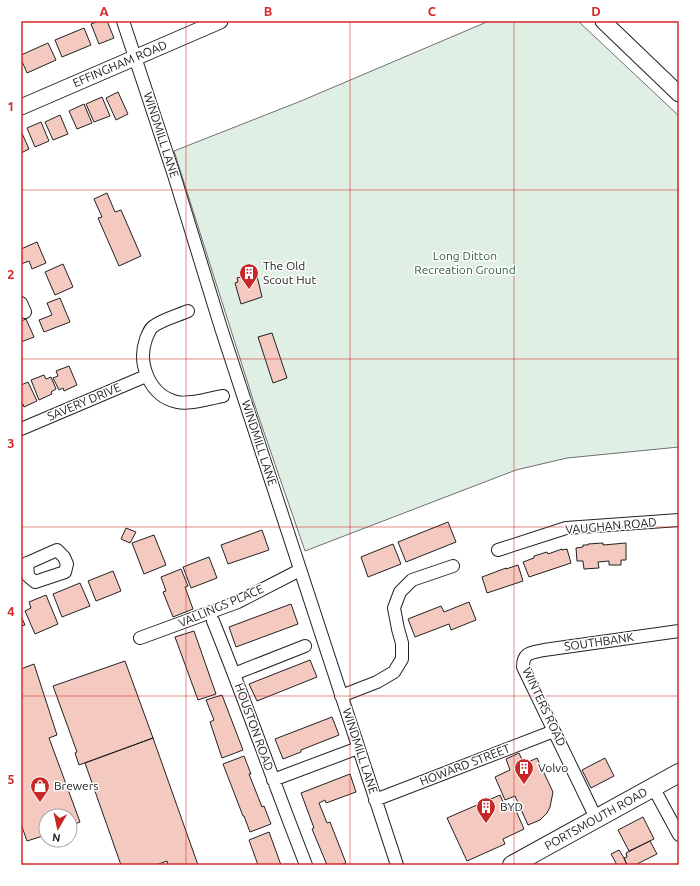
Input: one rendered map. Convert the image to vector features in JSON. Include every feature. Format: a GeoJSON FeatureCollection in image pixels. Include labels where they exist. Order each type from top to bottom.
{"type":"FeatureCollection","features":[{"type":"Feature","properties":{"kind":"main road","name":"PORTSMOUTH ROAD"},"geometry":{"type":"LineString","coordinates":[[512,865],[679,773]]}},
{"type":"Feature","properties":{"kind":"street","name":"WINDMILL LANE"},"geometry":{"type":"LineString","coordinates":[[123,21],[174,175],[221,328],[396,865]]}},
{"type":"Feature","properties":{"kind":"street","name":"EFFINGHAM ROAD"},"geometry":{"type":"LineString","coordinates":[[21,107],[220,21]]}},
{"type":"Feature","properties":{"kind":"street"},"geometry":{"type":"LineString","coordinates":[[603,21],[679,94]]}},
{"type":"Feature","properties":{"kind":"street"},"geometry":{"type":"LineString","coordinates":[[188,311],[153,326],[148,332],[144,344],[143,361],[146,376],[154,389],[166,398],[179,403],[197,402],[223,396]]}},
{"type":"Feature","properties":{"kind":"street","name":"SAVERY DRIVE"},"geometry":{"type":"LineString","coordinates":[[21,429],[146,376]]}},
{"type":"Feature","properties":{"kind":"street","name":"VAUGHAN ROAD"},"geometry":{"type":"LineString","coordinates":[[498,550],[566,528],[679,520]]}},
{"type":"Feature","properties":{"kind":"street"},"geometry":{"type":"LineString","coordinates":[[341,696],[377,682],[394,672],[402,659],[402,643],[394,608],[400,592],[412,580],[453,566]]}},
{"type":"Feature","properties":{"kind":"street","name":"VALLINGS PLACE"},"geometry":{"type":"LineString","coordinates":[[140,638],[238,602],[300,570]]}},
{"type":"Feature","properties":{"kind":"street","name":"HOUSTON ROAD"},"geometry":{"type":"LineString","coordinates":[[213,621],[306,865]]}},
{"type":"Feature","properties":{"kind":"street","name":"SOUTHBANK"},"geometry":{"type":"LineString","coordinates":[[523,660],[530,653],[544,650],[679,631]]}},
{"type":"Feature","properties":{"kind":"street","name":"HOUSTON ROAD"},"geometry":{"type":"LineString","coordinates":[[234,674],[305,646]]}},
{"type":"Feature","properties":{"kind":"street","name":"WINTERS ROAD"},"geometry":{"type":"LineString","coordinates":[[523,660],[523,668],[596,818]]}},
{"type":"Feature","properties":{"kind":"street","name":"HOWARD STREET"},"geometry":{"type":"LineString","coordinates":[[376,800],[554,731]]}},
{"type":"Feature","properties":{"kind":"street","name":"HOUSTON ROAD"},"geometry":{"type":"LineString","coordinates":[[273,780],[358,748]]}},
{"type":"Feature","properties":{"kind":"street"},"geometry":{"type":"LineString","coordinates":[[653,787],[679,835]]}},
{"type":"Feature","properties":{"kind":"green space","name":"Long Ditton Recreation Ground"},"geometry":{"type":"Polygon","coordinates":[[[489,21],[578,21],[679,116],[679,447],[567,458],[516,470],[305,551],[257,412],[174,151],[301,101],[489,21]]]}},
{"type":"Feature","properties":{"kind":"building"},"geometry":{"type":"Polygon","coordinates":[[[99,21],[107,21],[114,38],[99,44],[91,24],[99,21]]]}},
{"type":"Feature","properties":{"kind":"building"},"geometry":{"type":"Polygon","coordinates":[[[84,28],[91,45],[62,57],[55,40],[84,28]]]}},
{"type":"Feature","properties":{"kind":"building"},"geometry":{"type":"Polygon","coordinates":[[[48,43],[56,60],[27,73],[21,59],[21,55],[48,43]]]}},
{"type":"Feature","properties":{"kind":"building"},"geometry":{"type":"Polygon","coordinates":[[[118,92],[128,114],[116,120],[106,98],[118,92]]]}},
{"type":"Feature","properties":{"kind":"building"},"geometry":{"type":"Polygon","coordinates":[[[102,97],[110,116],[94,122],[86,104],[102,97]]]}},
{"type":"Feature","properties":{"kind":"building"},"geometry":{"type":"Polygon","coordinates":[[[84,104],[92,123],[77,129],[69,111],[84,104]]]}},
{"type":"Feature","properties":{"kind":"building"},"geometry":{"type":"Polygon","coordinates":[[[60,115],[68,134],[53,140],[45,122],[60,115]]]}},
{"type":"Feature","properties":{"kind":"building"},"geometry":{"type":"Polygon","coordinates":[[[41,122],[49,141],[35,147],[27,128],[41,122]]]}},
{"type":"Feature","properties":{"kind":"building"},"geometry":{"type":"Polygon","coordinates":[[[21,131],[29,149],[21,153],[21,131]]]}},
{"type":"Feature","properties":{"kind":"building"},"geometry":{"type":"Polygon","coordinates":[[[107,193],[115,212],[121,210],[141,256],[119,266],[98,218],[102,217],[94,199],[107,193]]]}},
{"type":"Feature","properties":{"kind":"building"},"geometry":{"type":"Polygon","coordinates":[[[37,242],[46,263],[32,269],[29,261],[21,264],[21,249],[37,242]]]}},
{"type":"Feature","properties":{"kind":"building"},"geometry":{"type":"Polygon","coordinates":[[[63,264],[73,287],[55,295],[45,272],[63,264]]]}},
{"type":"Feature","properties":{"kind":"building","name":"The Old Scout Hut"},"geometry":{"type":"Polygon","coordinates":[[[256,272],[262,297],[241,304],[235,283],[238,282],[237,278],[256,272]]]}},
{"type":"Feature","properties":{"kind":"building"},"geometry":{"type":"Polygon","coordinates":[[[60,298],[70,322],[44,332],[39,320],[52,315],[47,303],[60,298]]]}},
{"type":"Feature","properties":{"kind":"building"},"geometry":{"type":"Polygon","coordinates":[[[26,319],[34,337],[21,342],[21,321],[26,319]]]}},
{"type":"Feature","properties":{"kind":"building"},"geometry":{"type":"Polygon","coordinates":[[[272,333],[287,378],[273,383],[258,337],[272,333]]]}},
{"type":"Feature","properties":{"kind":"building"},"geometry":{"type":"Polygon","coordinates":[[[69,366],[77,385],[64,391],[63,388],[59,390],[53,378],[58,376],[56,371],[69,366]]]}},
{"type":"Feature","properties":{"kind":"building"},"geometry":{"type":"Polygon","coordinates":[[[44,375],[46,379],[51,377],[56,389],[51,392],[52,394],[39,400],[31,380],[44,375]]]}},
{"type":"Feature","properties":{"kind":"building"},"geometry":{"type":"Polygon","coordinates":[[[28,382],[37,401],[24,407],[23,404],[21,405],[21,385],[28,382]]]}},
{"type":"Feature","properties":{"kind":"building"},"geometry":{"type":"Polygon","coordinates":[[[448,522],[456,542],[406,562],[398,542],[448,522]]]}},
{"type":"Feature","properties":{"kind":"building"},"geometry":{"type":"Polygon","coordinates":[[[126,528],[136,532],[130,543],[121,539],[126,528]]]}},
{"type":"Feature","properties":{"kind":"building"},"geometry":{"type":"Polygon","coordinates":[[[262,530],[269,550],[228,564],[221,545],[262,530]]]}},
{"type":"Feature","properties":{"kind":"building"},"geometry":{"type":"Polygon","coordinates":[[[154,535],[166,565],[144,574],[132,543],[154,535]]]}},
{"type":"Feature","properties":{"kind":"building"},"geometry":{"type":"Polygon","coordinates":[[[603,543],[603,545],[626,543],[626,560],[621,560],[621,565],[609,565],[609,561],[598,562],[599,568],[584,569],[583,561],[577,561],[576,548],[583,547],[583,545],[588,544],[603,543]]]}},
{"type":"Feature","properties":{"kind":"building"},"geometry":{"type":"Polygon","coordinates":[[[393,544],[401,564],[368,577],[361,557],[393,544]]]}},
{"type":"Feature","properties":{"kind":"building"},"geometry":{"type":"Polygon","coordinates":[[[562,549],[567,549],[571,563],[529,577],[523,562],[534,558],[534,556],[547,552],[548,554],[562,549]]]}},
{"type":"Feature","properties":{"kind":"building"},"geometry":{"type":"Polygon","coordinates":[[[209,557],[217,578],[191,588],[183,567],[209,557]]]}},
{"type":"Feature","properties":{"kind":"building"},"geometry":{"type":"Polygon","coordinates":[[[518,565],[523,581],[487,593],[482,577],[518,565]]]}},
{"type":"Feature","properties":{"kind":"building"},"geometry":{"type":"Polygon","coordinates":[[[181,569],[188,586],[185,587],[193,609],[173,617],[163,592],[166,591],[161,577],[181,569]]]}},
{"type":"Feature","properties":{"kind":"building"},"geometry":{"type":"Polygon","coordinates":[[[113,571],[121,591],[96,601],[88,581],[113,571]]]}},
{"type":"Feature","properties":{"kind":"building"},"geometry":{"type":"Polygon","coordinates":[[[80,583],[90,606],[62,617],[53,594],[80,583]]]}},
{"type":"Feature","properties":{"kind":"building"},"geometry":{"type":"Polygon","coordinates":[[[46,595],[58,624],[35,634],[25,611],[31,608],[29,602],[46,595]]]}},
{"type":"Feature","properties":{"kind":"building"},"geometry":{"type":"Polygon","coordinates":[[[469,602],[476,620],[451,630],[449,624],[415,637],[408,619],[441,606],[444,612],[469,602]]]}},
{"type":"Feature","properties":{"kind":"building"},"geometry":{"type":"Polygon","coordinates":[[[291,604],[298,624],[236,647],[229,627],[291,604]]]}},
{"type":"Feature","properties":{"kind":"building"},"geometry":{"type":"Polygon","coordinates":[[[21,616],[25,625],[21,626],[21,616]]]}},
{"type":"Feature","properties":{"kind":"building"},"geometry":{"type":"Polygon","coordinates":[[[194,631],[216,694],[198,700],[175,637],[194,631]]]}},
{"type":"Feature","properties":{"kind":"building"},"geometry":{"type":"Polygon","coordinates":[[[310,660],[317,677],[257,701],[249,684],[310,660]]]}},
{"type":"Feature","properties":{"kind":"building"},"geometry":{"type":"Polygon","coordinates":[[[125,661],[153,738],[79,765],[75,753],[77,752],[53,686],[125,661]]]}},
{"type":"Feature","properties":{"kind":"building"},"geometry":{"type":"Polygon","coordinates":[[[34,664],[57,735],[49,738],[75,808],[38,808],[38,838],[27,841],[21,824],[21,669],[34,664]]]}},
{"type":"Feature","properties":{"kind":"building"},"geometry":{"type":"Polygon","coordinates":[[[222,695],[243,750],[222,758],[210,722],[214,720],[206,700],[222,695]]]}},
{"type":"Feature","properties":{"kind":"building"},"geometry":{"type":"Polygon","coordinates":[[[332,717],[339,735],[283,759],[275,739],[332,717]]]}},
{"type":"Feature","properties":{"kind":"building"},"geometry":{"type":"Polygon","coordinates":[[[153,738],[198,865],[168,865],[167,861],[156,865],[121,865],[85,763],[153,738]]]}},
{"type":"Feature","properties":{"kind":"building","name":"Volvo"},"geometry":{"type":"Polygon","coordinates":[[[519,753],[524,764],[537,758],[553,792],[550,807],[547,813],[540,820],[528,825],[515,796],[505,800],[495,777],[510,770],[506,759],[519,753]]]}},
{"type":"Feature","properties":{"kind":"building"},"geometry":{"type":"Polygon","coordinates":[[[244,756],[251,774],[249,774],[262,807],[264,806],[271,824],[250,832],[223,764],[244,756]]]}},
{"type":"Feature","properties":{"kind":"building"},"geometry":{"type":"Polygon","coordinates":[[[605,758],[614,776],[591,788],[582,770],[605,758]]]}},
{"type":"Feature","properties":{"kind":"building"},"geometry":{"type":"Polygon","coordinates":[[[350,774],[356,792],[326,803],[325,800],[319,803],[327,823],[330,822],[346,863],[340,865],[327,865],[312,829],[314,828],[301,793],[350,774]]]}},
{"type":"Feature","properties":{"kind":"building","name":"BYD"},"geometry":{"type":"Polygon","coordinates":[[[500,795],[506,809],[514,806],[524,829],[503,839],[505,844],[467,861],[447,818],[500,795]]]}},
{"type":"Feature","properties":{"kind":"building"},"geometry":{"type":"Polygon","coordinates":[[[643,817],[654,839],[629,851],[618,830],[643,817]]]}},
{"type":"Feature","properties":{"kind":"building"},"geometry":{"type":"Polygon","coordinates":[[[269,832],[281,865],[258,865],[249,840],[269,832]]]}},
{"type":"Feature","properties":{"kind":"building"},"geometry":{"type":"Polygon","coordinates":[[[650,841],[657,854],[635,865],[627,865],[624,858],[627,857],[626,853],[650,841]]]}},
{"type":"Feature","properties":{"kind":"building"},"geometry":{"type":"Polygon","coordinates":[[[619,850],[627,865],[617,865],[611,854],[619,850]]]}},
{"type":"Feature","properties":{"kind":"place","name":"The Old Scout Hut"},"geometry":{"type":"Point","coordinates":[249,290]}},
{"type":"Feature","properties":{"kind":"place","name":"Volvo"},"geometry":{"type":"Point","coordinates":[524,785]}},
{"type":"Feature","properties":{"kind":"place","name":"Brewers"},"geometry":{"type":"Point","coordinates":[40,803]}},
{"type":"Feature","properties":{"kind":"place","name":"BYD"},"geometry":{"type":"Point","coordinates":[486,824]}}]}
